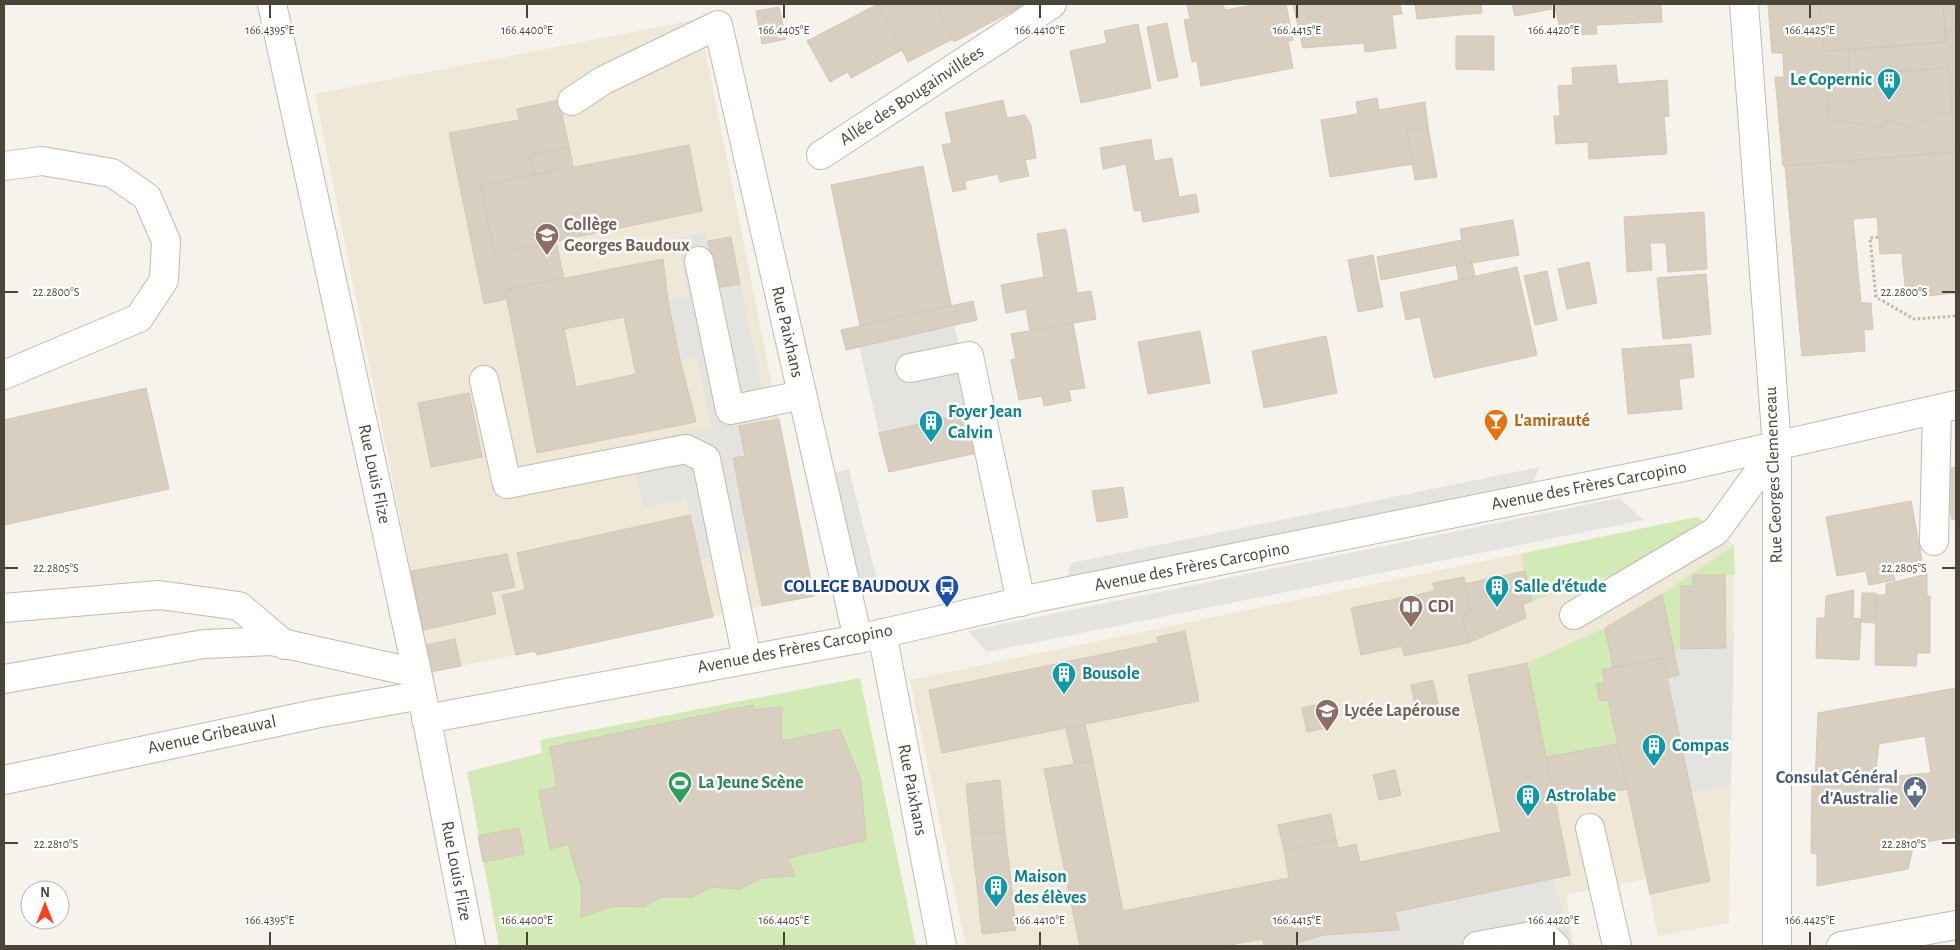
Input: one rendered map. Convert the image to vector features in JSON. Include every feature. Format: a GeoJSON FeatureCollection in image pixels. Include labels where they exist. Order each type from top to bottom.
{"type":"FeatureCollection","features":[{"type":"Feature","properties":{"kind":"street","name":"Rue Louis Flize"},"geometry":{"type":"LineString","coordinates":[[272,4],[421,696],[471,946]]}},
{"type":"Feature","properties":{"kind":"street","name":"Allée des Bougainvillées"},"geometry":{"type":"LineString","coordinates":[[821,155],[1052,4]]}},
{"type":"Feature","properties":{"kind":"street","name":"Rue Georges Clemenceau"},"geometry":{"type":"LineString","coordinates":[[1744,4],[1776,447],[1777,946]]}},
{"type":"Feature","properties":{"kind":"street","name":"Rue Paixhans"},"geometry":{"type":"LineString","coordinates":[[572,101],[604,80],[718,25],[802,395],[870,636],[942,946]]}},
{"type":"Feature","properties":{"kind":"street"},"geometry":{"type":"LineString","coordinates":[[4,166],[42,162],[112,172],[148,197],[166,241],[164,280],[139,318],[4,374]]}},
{"type":"Feature","properties":{"kind":"street"},"geometry":{"type":"LineString","coordinates":[[699,261],[730,410],[802,395]]}},
{"type":"Feature","properties":{"kind":"street"},"geometry":{"type":"LineString","coordinates":[[910,368],[969,356],[1021,602]]}},
{"type":"Feature","properties":{"kind":"street"},"geometry":{"type":"LineString","coordinates":[[484,380],[507,484],[686,450],[706,459],[747,659]]}},
{"type":"Feature","properties":{"kind":"street"},"geometry":{"type":"LineString","coordinates":[[1934,541],[1946,408]]}},
{"type":"Feature","properties":{"kind":"street","name":"Avenue des Frères Carcopino"},"geometry":{"type":"LineString","coordinates":[[421,696],[747,659],[870,636],[1021,602],[1776,447],[1946,408]]}},
{"type":"Feature","properties":{"kind":"street"},"geometry":{"type":"LineString","coordinates":[[1574,616],[1716,530],[1776,447]]}},
{"type":"Feature","properties":{"kind":"street"},"geometry":{"type":"LineString","coordinates":[[4,608],[159,595],[230,604],[239,606],[285,645]]}},
{"type":"Feature","properties":{"kind":"street"},"geometry":{"type":"LineString","coordinates":[[4,679],[204,644],[272,641],[421,696]]}},
{"type":"Feature","properties":{"kind":"street","name":"Avenue Gribeauval"},"geometry":{"type":"LineString","coordinates":[[4,780],[315,714],[421,696]]}},
{"type":"Feature","properties":{"kind":"street"},"geometry":{"type":"LineString","coordinates":[[1590,828],[1618,946]]}},
{"type":"Feature","properties":{"kind":"street"},"geometry":{"type":"LineString","coordinates":[[1854,945],[1956,925]]}},
{"type":"Feature","properties":{"kind":"street"},"geometry":{"type":"LineString","coordinates":[[1476,946],[1542,934],[1555,946]]}},
{"type":"Feature","properties":{"kind":"path"},"geometry":{"type":"LineString","coordinates":[[1878,237],[1870,238],[1876,297],[1914,319],[1956,316]]}},
{"type":"Feature","properties":{"kind":"shaded area","name":"Collège Georges Baudoux"},"geometry":{"type":"Polygon","coordinates":[[[699,19],[814,596],[537,655],[535,651],[431,672],[315,94],[699,19]]]}},
{"type":"Feature","properties":{"kind":"shaded area"},"geometry":{"type":"Polygon","coordinates":[[[706,232],[717,288],[740,284],[769,420],[739,426],[745,456],[733,459],[751,549],[700,560],[686,499],[643,508],[630,443],[711,427],[697,357],[680,360],[668,301],[689,296],[677,238],[706,232]]]}},
{"type":"Feature","properties":{"kind":"shaded area"},"geometry":{"type":"Polygon","coordinates":[[[954,325],[974,412],[879,433],[859,346],[954,325]]]}},
{"type":"Feature","properties":{"kind":"shaded area"},"geometry":{"type":"Polygon","coordinates":[[[1540,467],[1528,492],[1064,590],[1071,563],[1540,467]]]}},
{"type":"Feature","properties":{"kind":"shaded area"},"geometry":{"type":"Polygon","coordinates":[[[849,469],[877,580],[854,585],[828,474],[849,469]]]}},
{"type":"Feature","properties":{"kind":"shaded area"},"geometry":{"type":"Polygon","coordinates":[[[1619,498],[1644,520],[987,652],[968,631],[1619,498]]]}},
{"type":"Feature","properties":{"kind":"shaded area","name":"Lycée Lapérouse"},"geometry":{"type":"Polygon","coordinates":[[[1697,517],[1734,545],[1729,923],[1658,936],[1646,879],[1566,895],[1574,946],[966,946],[910,680],[1697,517]]]}},
{"type":"Feature","properties":{"kind":"shaded area"},"geometry":{"type":"Polygon","coordinates":[[[1734,631],[1731,784],[1691,793],[1667,678],[1679,675],[1674,650],[1726,648],[1734,631]]]}},
{"type":"Feature","properties":{"kind":"shaded area"},"geometry":{"type":"Polygon","coordinates":[[[1553,879],[1573,946],[1286,946],[1324,935],[1398,931],[1395,912],[1553,879]]]}},
{"type":"Feature","properties":{"kind":"green space"},"geometry":{"type":"Polygon","coordinates":[[[1697,517],[1702,521],[1624,571],[1532,601],[1521,554],[1697,517]]]}},
{"type":"Feature","properties":{"kind":"green space"},"geometry":{"type":"Polygon","coordinates":[[[1734,545],[1735,575],[1693,575],[1693,586],[1681,586],[1681,649],[1674,650],[1662,594],[1734,545]]]}},
{"type":"Feature","properties":{"kind":"green space"},"geometry":{"type":"Polygon","coordinates":[[[1605,628],[1613,668],[1602,670],[1605,683],[1596,685],[1600,701],[1608,700],[1617,744],[1546,757],[1527,663],[1605,628]]]}},
{"type":"Feature","properties":{"kind":"green space","name":"La Jeune Scène"},"geometry":{"type":"Polygon","coordinates":[[[860,678],[916,946],[499,946],[467,772],[542,753],[540,740],[860,678]]]}},
{"type":"Feature","properties":{"kind":"building"},"geometry":{"type":"Polygon","coordinates":[[[878,4],[902,50],[851,78],[848,72],[830,82],[807,41],[878,4]]]}},
{"type":"Feature","properties":{"kind":"building"},"geometry":{"type":"Polygon","coordinates":[[[878,4],[935,4],[953,39],[908,62],[878,4]]]}},
{"type":"Feature","properties":{"kind":"building"},"geometry":{"type":"Polygon","coordinates":[[[935,4],[1026,4],[954,42],[935,4]]]}},
{"type":"Feature","properties":{"kind":"building"},"geometry":{"type":"Polygon","coordinates":[[[1223,4],[1225,10],[1259,4],[1286,4],[1293,40],[1288,41],[1293,68],[1201,86],[1197,61],[1192,62],[1184,20],[1190,19],[1187,5],[1223,4]]]}},
{"type":"Feature","properties":{"kind":"building"},"geometry":{"type":"Polygon","coordinates":[[[1293,4],[1400,4],[1402,14],[1392,15],[1396,48],[1365,52],[1364,43],[1303,48],[1293,4]]]}},
{"type":"Feature","properties":{"kind":"building"},"geometry":{"type":"Polygon","coordinates":[[[1415,4],[1481,4],[1482,13],[1417,19],[1415,4]]]}},
{"type":"Feature","properties":{"kind":"building"},"geometry":{"type":"Polygon","coordinates":[[[1512,4],[1551,4],[1552,9],[1515,16],[1512,4]]]}},
{"type":"Feature","properties":{"kind":"building"},"geometry":{"type":"Polygon","coordinates":[[[1573,4],[1661,4],[1662,22],[1596,25],[1597,34],[1561,35],[1555,6],[1573,4]]]}},
{"type":"Feature","properties":{"kind":"building"},"geometry":{"type":"Polygon","coordinates":[[[1768,4],[1956,4],[1956,152],[1783,166],[1775,77],[1784,77],[1783,53],[1772,53],[1768,4]]]}},
{"type":"Feature","properties":{"kind":"building","name":"Le Copernic"},"geometry":{"type":"Polygon","coordinates":[[[1823,4],[1943,4],[1946,42],[1824,51],[1820,7],[1823,4]]]}},
{"type":"Feature","properties":{"kind":"building"},"geometry":{"type":"Polygon","coordinates":[[[779,7],[786,39],[762,44],[756,11],[779,7]]]}},
{"type":"Feature","properties":{"kind":"building"},"geometry":{"type":"Polygon","coordinates":[[[1167,23],[1178,77],[1158,81],[1147,27],[1167,23]]]}},
{"type":"Feature","properties":{"kind":"building"},"geometry":{"type":"Polygon","coordinates":[[[1138,24],[1151,88],[1081,103],[1070,51],[1107,43],[1104,31],[1138,24]]]}},
{"type":"Feature","properties":{"kind":"building","name":"Le Copernic"},"geometry":{"type":"Polygon","coordinates":[[[1956,31],[1956,89],[1951,89],[1949,68],[1850,75],[1848,50],[1946,42],[1946,32],[1956,31]]]}},
{"type":"Feature","properties":{"kind":"building"},"geometry":{"type":"Polygon","coordinates":[[[1456,36],[1494,36],[1494,70],[1456,69],[1456,36]]]}},
{"type":"Feature","properties":{"kind":"building"},"geometry":{"type":"Polygon","coordinates":[[[1616,65],[1618,84],[1667,80],[1669,116],[1664,117],[1667,154],[1589,159],[1588,142],[1556,144],[1554,116],[1560,116],[1558,86],[1573,85],[1572,68],[1616,65]]]}},
{"type":"Feature","properties":{"kind":"building","name":"Le Copernic"},"geometry":{"type":"Polygon","coordinates":[[[1949,68],[1952,112],[1938,114],[1911,126],[1886,121],[1885,127],[1829,120],[1826,77],[1949,68]]]}},
{"type":"Feature","properties":{"kind":"building"},"geometry":{"type":"Polygon","coordinates":[[[1377,98],[1379,110],[1425,102],[1428,127],[1407,131],[1413,164],[1330,177],[1321,120],[1358,114],[1356,102],[1377,98]]]}},
{"type":"Feature","properties":{"kind":"building"},"geometry":{"type":"Polygon","coordinates":[[[559,100],[569,147],[530,155],[535,174],[481,185],[494,254],[556,241],[564,278],[505,290],[506,299],[484,304],[449,133],[519,120],[517,109],[559,100]]]}},
{"type":"Feature","properties":{"kind":"building"},"geometry":{"type":"Polygon","coordinates":[[[1003,100],[1007,118],[1025,115],[1031,125],[1036,158],[1025,160],[1029,176],[1000,182],[998,174],[965,181],[966,189],[953,192],[942,145],[952,143],[945,113],[1003,100]]]}},
{"type":"Feature","properties":{"kind":"building"},"geometry":{"type":"Polygon","coordinates":[[[1428,127],[1437,177],[1415,180],[1407,131],[1428,127]]]}},
{"type":"Feature","properties":{"kind":"building"},"geometry":{"type":"Polygon","coordinates":[[[1151,139],[1154,161],[1172,158],[1179,197],[1196,194],[1199,212],[1143,222],[1141,210],[1134,211],[1126,164],[1103,169],[1100,148],[1151,139]]]}},
{"type":"Feature","properties":{"kind":"building"},"geometry":{"type":"Polygon","coordinates":[[[689,145],[702,211],[494,254],[481,185],[689,145]]]}},
{"type":"Feature","properties":{"kind":"building"},"geometry":{"type":"Polygon","coordinates":[[[569,147],[573,166],[535,174],[530,155],[569,147]]]}},
{"type":"Feature","properties":{"kind":"building"},"geometry":{"type":"Polygon","coordinates":[[[1956,152],[1956,293],[1906,298],[1902,253],[1880,254],[1877,217],[1853,219],[1861,303],[1871,303],[1873,329],[1864,330],[1865,351],[1802,356],[1785,166],[1956,152]]]}},
{"type":"Feature","properties":{"kind":"building"},"geometry":{"type":"Polygon","coordinates":[[[923,166],[951,305],[860,326],[831,185],[923,166]]]}},
{"type":"Feature","properties":{"kind":"building"},"geometry":{"type":"Polygon","coordinates":[[[1704,212],[1707,269],[1668,272],[1666,243],[1650,243],[1652,270],[1627,272],[1624,217],[1704,212]]]}},
{"type":"Feature","properties":{"kind":"building"},"geometry":{"type":"Polygon","coordinates":[[[1513,220],[1519,255],[1466,264],[1460,229],[1513,220]]]}},
{"type":"Feature","properties":{"kind":"building"},"geometry":{"type":"Polygon","coordinates":[[[1066,229],[1077,293],[1091,291],[1096,319],[1030,331],[1026,309],[1006,313],[1001,285],[1044,277],[1037,234],[1066,229]]]}},
{"type":"Feature","properties":{"kind":"building"},"geometry":{"type":"Polygon","coordinates":[[[731,237],[740,284],[717,288],[708,241],[731,237]]]}},
{"type":"Feature","properties":{"kind":"building"},"geometry":{"type":"Polygon","coordinates":[[[1462,240],[1466,264],[1472,263],[1475,276],[1459,280],[1456,265],[1381,280],[1377,257],[1462,240]]]}},
{"type":"Feature","properties":{"kind":"building"},"geometry":{"type":"Polygon","coordinates":[[[1373,255],[1383,307],[1358,312],[1348,260],[1373,255]]]}},
{"type":"Feature","properties":{"kind":"building"},"geometry":{"type":"Polygon","coordinates":[[[663,259],[668,301],[680,360],[696,422],[537,453],[505,290],[663,259]],[[624,317],[564,329],[576,387],[636,374],[624,317]]]}},
{"type":"Feature","properties":{"kind":"building"},"geometry":{"type":"Polygon","coordinates":[[[1589,262],[1597,303],[1567,309],[1558,269],[1589,262]]]}},
{"type":"Feature","properties":{"kind":"building"},"geometry":{"type":"Polygon","coordinates":[[[1517,267],[1537,355],[1434,378],[1420,317],[1406,320],[1400,293],[1517,267]]]}},
{"type":"Feature","properties":{"kind":"building"},"geometry":{"type":"Polygon","coordinates":[[[1547,271],[1557,320],[1535,325],[1524,276],[1547,271]]]}},
{"type":"Feature","properties":{"kind":"building"},"geometry":{"type":"Polygon","coordinates":[[[1706,274],[1711,334],[1663,339],[1657,278],[1706,274]]]}},
{"type":"Feature","properties":{"kind":"building"},"geometry":{"type":"Polygon","coordinates":[[[973,301],[977,320],[846,350],[841,330],[973,301]]]}},
{"type":"Feature","properties":{"kind":"building"},"geometry":{"type":"Polygon","coordinates":[[[1073,323],[1085,388],[1069,390],[1071,401],[1044,406],[1042,396],[1019,400],[1011,360],[1016,359],[1011,334],[1073,323]]]}},
{"type":"Feature","properties":{"kind":"building"},"geometry":{"type":"Polygon","coordinates":[[[1200,331],[1210,383],[1148,394],[1138,342],[1200,331]]]}},
{"type":"Feature","properties":{"kind":"building"},"geometry":{"type":"Polygon","coordinates":[[[1326,336],[1337,393],[1264,408],[1252,351],[1326,336]]]}},
{"type":"Feature","properties":{"kind":"building"},"geometry":{"type":"Polygon","coordinates":[[[1691,344],[1694,377],[1679,379],[1682,409],[1628,414],[1622,349],[1691,344]]]}},
{"type":"Feature","properties":{"kind":"building"},"geometry":{"type":"Polygon","coordinates":[[[146,388],[169,489],[4,525],[4,420],[146,388]]]}},
{"type":"Feature","properties":{"kind":"building"},"geometry":{"type":"Polygon","coordinates":[[[469,393],[482,457],[431,467],[418,403],[469,393]]]}},
{"type":"Feature","properties":{"kind":"building","name":"Foyer Jean Calvin"},"geometry":{"type":"Polygon","coordinates":[[[974,412],[982,452],[889,472],[879,433],[974,412]]]}},
{"type":"Feature","properties":{"kind":"building"},"geometry":{"type":"Polygon","coordinates":[[[779,419],[814,596],[762,606],[733,458],[745,456],[739,426],[779,419]]]}},
{"type":"Feature","properties":{"kind":"building"},"geometry":{"type":"Polygon","coordinates":[[[1956,467],[1956,519],[1952,520],[1940,471],[1956,467]]]}},
{"type":"Feature","properties":{"kind":"building"},"geometry":{"type":"Polygon","coordinates":[[[1123,487],[1128,517],[1097,522],[1092,491],[1123,487]]]}},
{"type":"Feature","properties":{"kind":"building"},"geometry":{"type":"Polygon","coordinates":[[[1911,501],[1922,560],[1892,566],[1895,580],[1869,585],[1866,571],[1837,576],[1826,517],[1911,501]]]}},
{"type":"Feature","properties":{"kind":"building"},"geometry":{"type":"Polygon","coordinates":[[[690,515],[713,617],[537,655],[535,651],[516,655],[502,595],[525,590],[517,553],[690,515]]]}},
{"type":"Feature","properties":{"kind":"building"},"geometry":{"type":"Polygon","coordinates":[[[507,554],[515,587],[491,592],[496,614],[423,630],[411,571],[507,554]]]}},
{"type":"Feature","properties":{"kind":"building","name":"Salle d'étude"},"geometry":{"type":"Polygon","coordinates":[[[1525,571],[1532,601],[1523,604],[1526,618],[1468,643],[1462,614],[1471,612],[1465,584],[1525,571]]]}},
{"type":"Feature","properties":{"kind":"building"},"geometry":{"type":"Polygon","coordinates":[[[1927,574],[1927,596],[1930,596],[1930,653],[1917,653],[1916,666],[1875,665],[1876,595],[1886,595],[1886,584],[1927,574]]]}},
{"type":"Feature","properties":{"kind":"building"},"geometry":{"type":"Polygon","coordinates":[[[1693,575],[1725,575],[1726,648],[1681,649],[1681,586],[1693,586],[1693,575]]]}},
{"type":"Feature","properties":{"kind":"building","name":"CDI"},"geometry":{"type":"Polygon","coordinates":[[[1464,577],[1471,612],[1462,614],[1468,643],[1404,656],[1402,646],[1361,655],[1351,608],[1435,591],[1433,583],[1464,577]]]}},
{"type":"Feature","properties":{"kind":"building"},"geometry":{"type":"Polygon","coordinates":[[[1854,590],[1853,618],[1861,619],[1859,660],[1816,658],[1817,618],[1825,618],[1826,596],[1854,590]]]}},
{"type":"Feature","properties":{"kind":"building"},"geometry":{"type":"Polygon","coordinates":[[[1862,593],[1876,593],[1875,623],[1861,622],[1862,593]]]}},
{"type":"Feature","properties":{"kind":"building"},"geometry":{"type":"Polygon","coordinates":[[[1662,594],[1679,675],[1667,678],[1663,658],[1613,668],[1605,628],[1662,594]]]}},
{"type":"Feature","properties":{"kind":"building","name":"Bousole"},"geometry":{"type":"Polygon","coordinates":[[[1185,631],[1199,701],[942,753],[929,690],[1158,643],[1157,637],[1185,631]]]}},
{"type":"Feature","properties":{"kind":"building"},"geometry":{"type":"Polygon","coordinates":[[[455,639],[461,666],[431,672],[426,645],[455,639]]]}},
{"type":"Feature","properties":{"kind":"building","name":"Compas"},"geometry":{"type":"Polygon","coordinates":[[[1663,658],[1710,881],[1650,894],[1608,700],[1600,701],[1596,684],[1605,683],[1602,670],[1663,658]]]}},
{"type":"Feature","properties":{"kind":"building","name":"Astrolabe"},"geometry":{"type":"Polygon","coordinates":[[[1527,663],[1570,875],[1395,912],[1399,930],[1324,935],[1286,946],[1264,946],[1263,939],[1224,946],[1080,946],[1044,769],[1093,761],[1123,911],[1289,878],[1284,850],[1336,839],[1338,848],[1356,844],[1360,862],[1501,832],[1468,675],[1527,663]]]}},
{"type":"Feature","properties":{"kind":"building"},"geometry":{"type":"Polygon","coordinates":[[[1433,680],[1438,705],[1416,710],[1411,685],[1433,680]]]}},
{"type":"Feature","properties":{"kind":"building"},"geometry":{"type":"Polygon","coordinates":[[[1956,688],[1956,837],[1914,844],[1908,869],[1817,886],[1817,854],[1811,853],[1812,785],[1815,785],[1818,713],[1956,688]],[[1925,736],[1879,744],[1875,778],[1931,773],[1925,736]]]}},
{"type":"Feature","properties":{"kind":"building"},"geometry":{"type":"Polygon","coordinates":[[[1324,703],[1329,727],[1307,732],[1302,708],[1324,703]]]}},
{"type":"Feature","properties":{"kind":"building"},"geometry":{"type":"Polygon","coordinates":[[[753,705],[754,710],[782,708],[782,741],[840,729],[861,780],[866,840],[788,858],[795,876],[762,878],[740,889],[711,887],[692,897],[662,897],[644,907],[613,906],[581,917],[582,889],[568,844],[550,849],[539,791],[557,787],[550,747],[753,705]]]}},
{"type":"Feature","properties":{"kind":"building"},"geometry":{"type":"Polygon","coordinates":[[[1085,724],[1093,761],[1074,764],[1066,728],[1085,724]]]}},
{"type":"Feature","properties":{"kind":"building"},"geometry":{"type":"Polygon","coordinates":[[[1617,744],[1628,789],[1555,801],[1546,757],[1617,744]]]}},
{"type":"Feature","properties":{"kind":"building"},"geometry":{"type":"Polygon","coordinates":[[[1395,770],[1401,795],[1379,800],[1373,775],[1395,770]]]}},
{"type":"Feature","properties":{"kind":"building"},"geometry":{"type":"Polygon","coordinates":[[[1000,780],[1005,832],[971,835],[966,784],[1000,780]]]}},
{"type":"Feature","properties":{"kind":"building"},"geometry":{"type":"Polygon","coordinates":[[[1331,814],[1336,839],[1284,850],[1278,825],[1331,814]]]}},
{"type":"Feature","properties":{"kind":"building"},"geometry":{"type":"Polygon","coordinates":[[[519,828],[524,854],[483,862],[478,836],[519,828]]]}},
{"type":"Feature","properties":{"kind":"building"},"geometry":{"type":"Polygon","coordinates":[[[1005,832],[1011,882],[977,886],[971,835],[1005,832]]]}},
{"type":"Feature","properties":{"kind":"building","name":"Maison des élèves"},"geometry":{"type":"Polygon","coordinates":[[[1011,882],[1016,930],[982,934],[977,886],[1011,882]]]}},
{"type":"Feature","properties":{"kind":"place","name":"Le Copernic"},"geometry":{"type":"Point","coordinates":[1889,101]}},
{"type":"Feature","properties":{"kind":"place","name":"Collège Georges Baudoux"},"geometry":{"type":"Point","coordinates":[547,256]}},
{"type":"Feature","properties":{"kind":"place","name":"L'amirauté"},"geometry":{"type":"Point","coordinates":[1496,442]}},
{"type":"Feature","properties":{"kind":"place","name":"Foyer Jean Calvin"},"geometry":{"type":"Point","coordinates":[931,443]}},
{"type":"Feature","properties":{"kind":"place","name":"COLLEGE BAUDOUX"},"geometry":{"type":"Point","coordinates":[947,608]}},
{"type":"Feature","properties":{"kind":"place","name":"Salle d'étude"},"geometry":{"type":"Point","coordinates":[1497,608]}},
{"type":"Feature","properties":{"kind":"place","name":"CDI"},"geometry":{"type":"Point","coordinates":[1411,628]}},
{"type":"Feature","properties":{"kind":"place","name":"Bousole"},"geometry":{"type":"Point","coordinates":[1064,695]}},
{"type":"Feature","properties":{"kind":"place","name":"Lycée Lapérouse"},"geometry":{"type":"Point","coordinates":[1327,732]}},
{"type":"Feature","properties":{"kind":"place","name":"Compas"},"geometry":{"type":"Point","coordinates":[1654,767]}},
{"type":"Feature","properties":{"kind":"place","name":"La Jeune Scène"},"geometry":{"type":"Point","coordinates":[680,804]}},
{"type":"Feature","properties":{"kind":"place","name":"Consulat Général d'Australie"},"geometry":{"type":"Point","coordinates":[1915,809]}},
{"type":"Feature","properties":{"kind":"place","name":"Astrolabe"},"geometry":{"type":"Point","coordinates":[1528,817]}},
{"type":"Feature","properties":{"kind":"place","name":"Maison des élèves"},"geometry":{"type":"Point","coordinates":[996,908]}}]}
